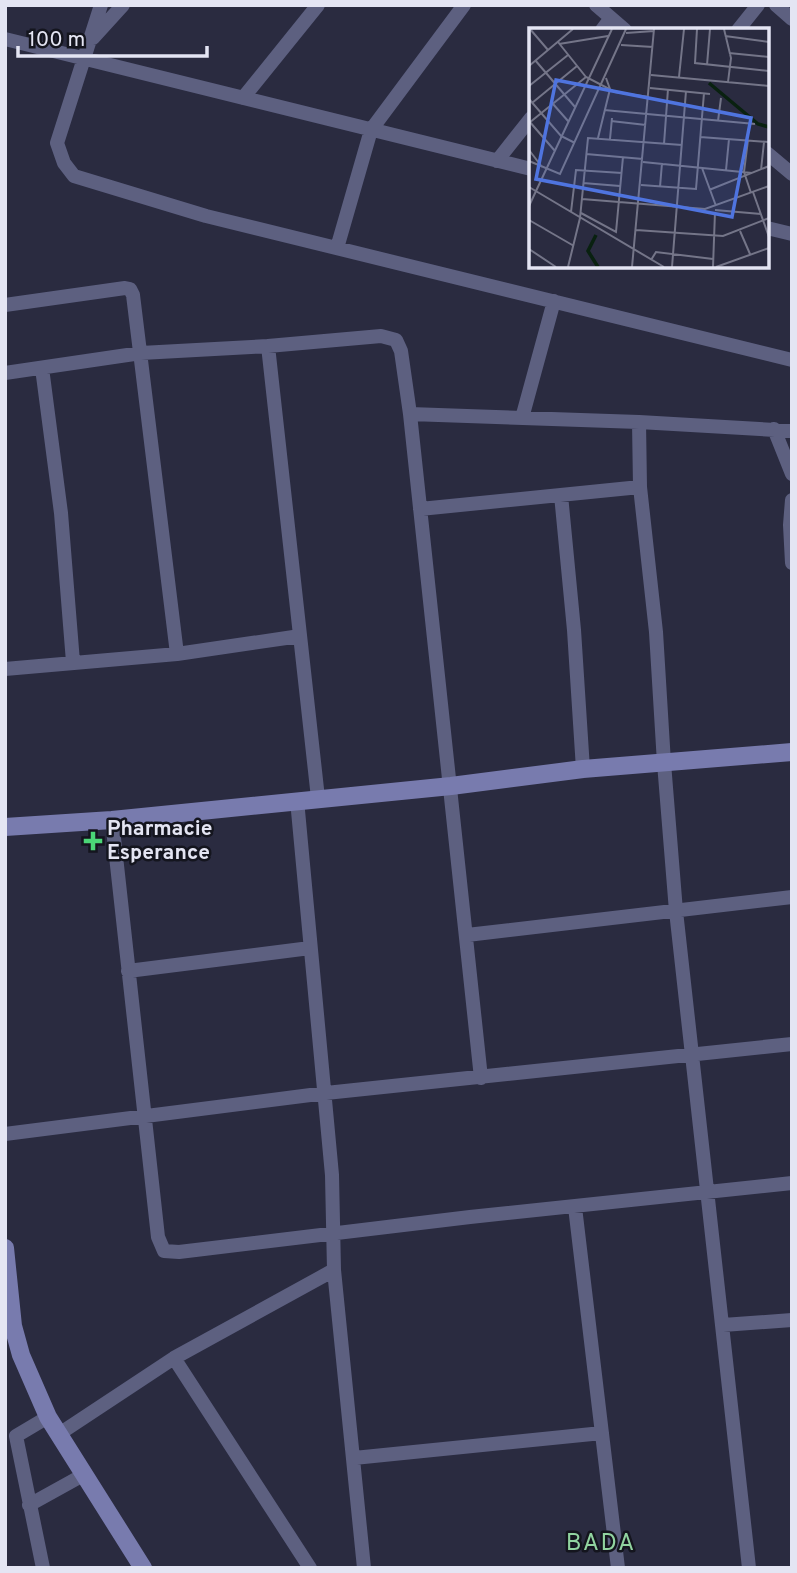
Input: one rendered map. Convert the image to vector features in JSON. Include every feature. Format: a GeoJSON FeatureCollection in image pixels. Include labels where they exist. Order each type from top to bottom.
{"type":"FeatureCollection","features":[{"type":"Feature","properties":{"kind":"street"},"geometry":{"type":"LineString","coordinates":[[101,5],[57,143],[64,163],[74,176],[206,216],[792,360]]}},
{"type":"Feature","properties":{"kind":"street"},"geometry":{"type":"LineString","coordinates":[[88,44],[123,5]]}},
{"type":"Feature","properties":{"kind":"street"},"geometry":{"type":"LineString","coordinates":[[243,98],[318,5]]}},
{"type":"Feature","properties":{"kind":"street"},"geometry":{"type":"LineString","coordinates":[[337,247],[371,130],[464,5]]}},
{"type":"Feature","properties":{"kind":"street"},"geometry":{"type":"LineString","coordinates":[[596,5],[623,28]]}},
{"type":"Feature","properties":{"kind":"street"},"geometry":{"type":"LineString","coordinates":[[740,28],[758,5]]}},
{"type":"Feature","properties":{"kind":"street"},"geometry":{"type":"LineString","coordinates":[[776,5],[792,19]]}},
{"type":"Feature","properties":{"kind":"street"},"geometry":{"type":"LineString","coordinates":[[604,28],[611,18]]}},
{"type":"Feature","properties":{"kind":"street"},"geometry":{"type":"LineString","coordinates":[[5,39],[529,169]]}},
{"type":"Feature","properties":{"kind":"street"},"geometry":{"type":"LineString","coordinates":[[496,161],[529,120]]}},
{"type":"Feature","properties":{"kind":"street"},"geometry":{"type":"LineString","coordinates":[[769,155],[792,174]]}},
{"type":"Feature","properties":{"kind":"street"},"geometry":{"type":"LineString","coordinates":[[769,228],[792,234]]}},
{"type":"Feature","properties":{"kind":"street"},"geometry":{"type":"LineString","coordinates":[[5,305],[130,289],[133,295],[177,654]]}},
{"type":"Feature","properties":{"kind":"street"},"geometry":{"type":"LineString","coordinates":[[522,418],[554,301]]}},
{"type":"Feature","properties":{"kind":"street"},"geometry":{"type":"LineString","coordinates":[[5,373],[141,353],[382,336],[396,340],[401,351],[410,414],[481,1078]]}},
{"type":"Feature","properties":{"kind":"street"},"geometry":{"type":"LineString","coordinates":[[268,346],[318,798]]}},
{"type":"Feature","properties":{"kind":"street"},"geometry":{"type":"LineString","coordinates":[[42,368],[61,513],[73,662]]}},
{"type":"Feature","properties":{"kind":"street"},"geometry":{"type":"LineString","coordinates":[[410,414],[639,422],[792,431]]}},
{"type":"Feature","properties":{"kind":"street"},"geometry":{"type":"LineString","coordinates":[[639,422],[640,487],[656,632],[676,911],[749,1568]]}},
{"type":"Feature","properties":{"kind":"street"},"geometry":{"type":"LineString","coordinates":[[774,429],[792,474]]}},
{"type":"Feature","properties":{"kind":"street"},"geometry":{"type":"LineString","coordinates":[[420,509],[640,487]]}},
{"type":"Feature","properties":{"kind":"street"},"geometry":{"type":"LineString","coordinates":[[561,495],[574,630],[583,769]]}},
{"type":"Feature","properties":{"kind":"street"},"geometry":{"type":"LineString","coordinates":[[792,500],[792,563]]}},
{"type":"Feature","properties":{"kind":"street"},"geometry":{"type":"LineString","coordinates":[[5,669],[177,654],[300,636]]}},
{"type":"Feature","properties":{"kind":"street"},"geometry":{"type":"LineString","coordinates":[[5,827],[112,820],[451,786],[583,769],[792,752]]}},
{"type":"Feature","properties":{"kind":"street"},"geometry":{"type":"LineString","coordinates":[[297,800],[326,1093],[332,1175],[334,1270],[364,1568]]}},
{"type":"Feature","properties":{"kind":"street"},"geometry":{"type":"LineString","coordinates":[[112,820],[158,1237],[164,1251],[179,1252],[792,1183]]}},
{"type":"Feature","properties":{"kind":"street"},"geometry":{"type":"LineString","coordinates":[[467,935],[792,897]]}},
{"type":"Feature","properties":{"kind":"street"},"geometry":{"type":"LineString","coordinates":[[128,971],[310,948]]}},
{"type":"Feature","properties":{"kind":"street"},"geometry":{"type":"LineString","coordinates":[[5,1133],[326,1093],[792,1044]]}},
{"type":"Feature","properties":{"kind":"street"},"geometry":{"type":"LineString","coordinates":[[575,1207],[618,1568]]}},
{"type":"Feature","properties":{"kind":"street"},"geometry":{"type":"LineString","coordinates":[[5,1248],[13,1326],[18,1345],[48,1417],[143,1568]]}},
{"type":"Feature","properties":{"kind":"street"},"geometry":{"type":"LineString","coordinates":[[60,1434],[174,1358],[334,1270]]}},
{"type":"Feature","properties":{"kind":"street"},"geometry":{"type":"LineString","coordinates":[[723,1325],[792,1320]]}},
{"type":"Feature","properties":{"kind":"street"},"geometry":{"type":"LineString","coordinates":[[174,1358],[310,1568]]}},
{"type":"Feature","properties":{"kind":"street"},"geometry":{"type":"LineString","coordinates":[[43,1568],[11,1438],[48,1417]]}},
{"type":"Feature","properties":{"kind":"street"},"geometry":{"type":"LineString","coordinates":[[354,1458],[602,1433]]}},
{"type":"Feature","properties":{"kind":"street"},"geometry":{"type":"LineString","coordinates":[[29,1505],[85,1474]]}},
{"type":"Feature","properties":{"kind":"place","name":"Pharmacie Esperance"},"geometry":{"type":"Point","coordinates":[93,841]}},
{"type":"Feature","properties":{"kind":"district","name":"BADA"},"geometry":{"type":"Point","coordinates":[601,1544]}}]}
